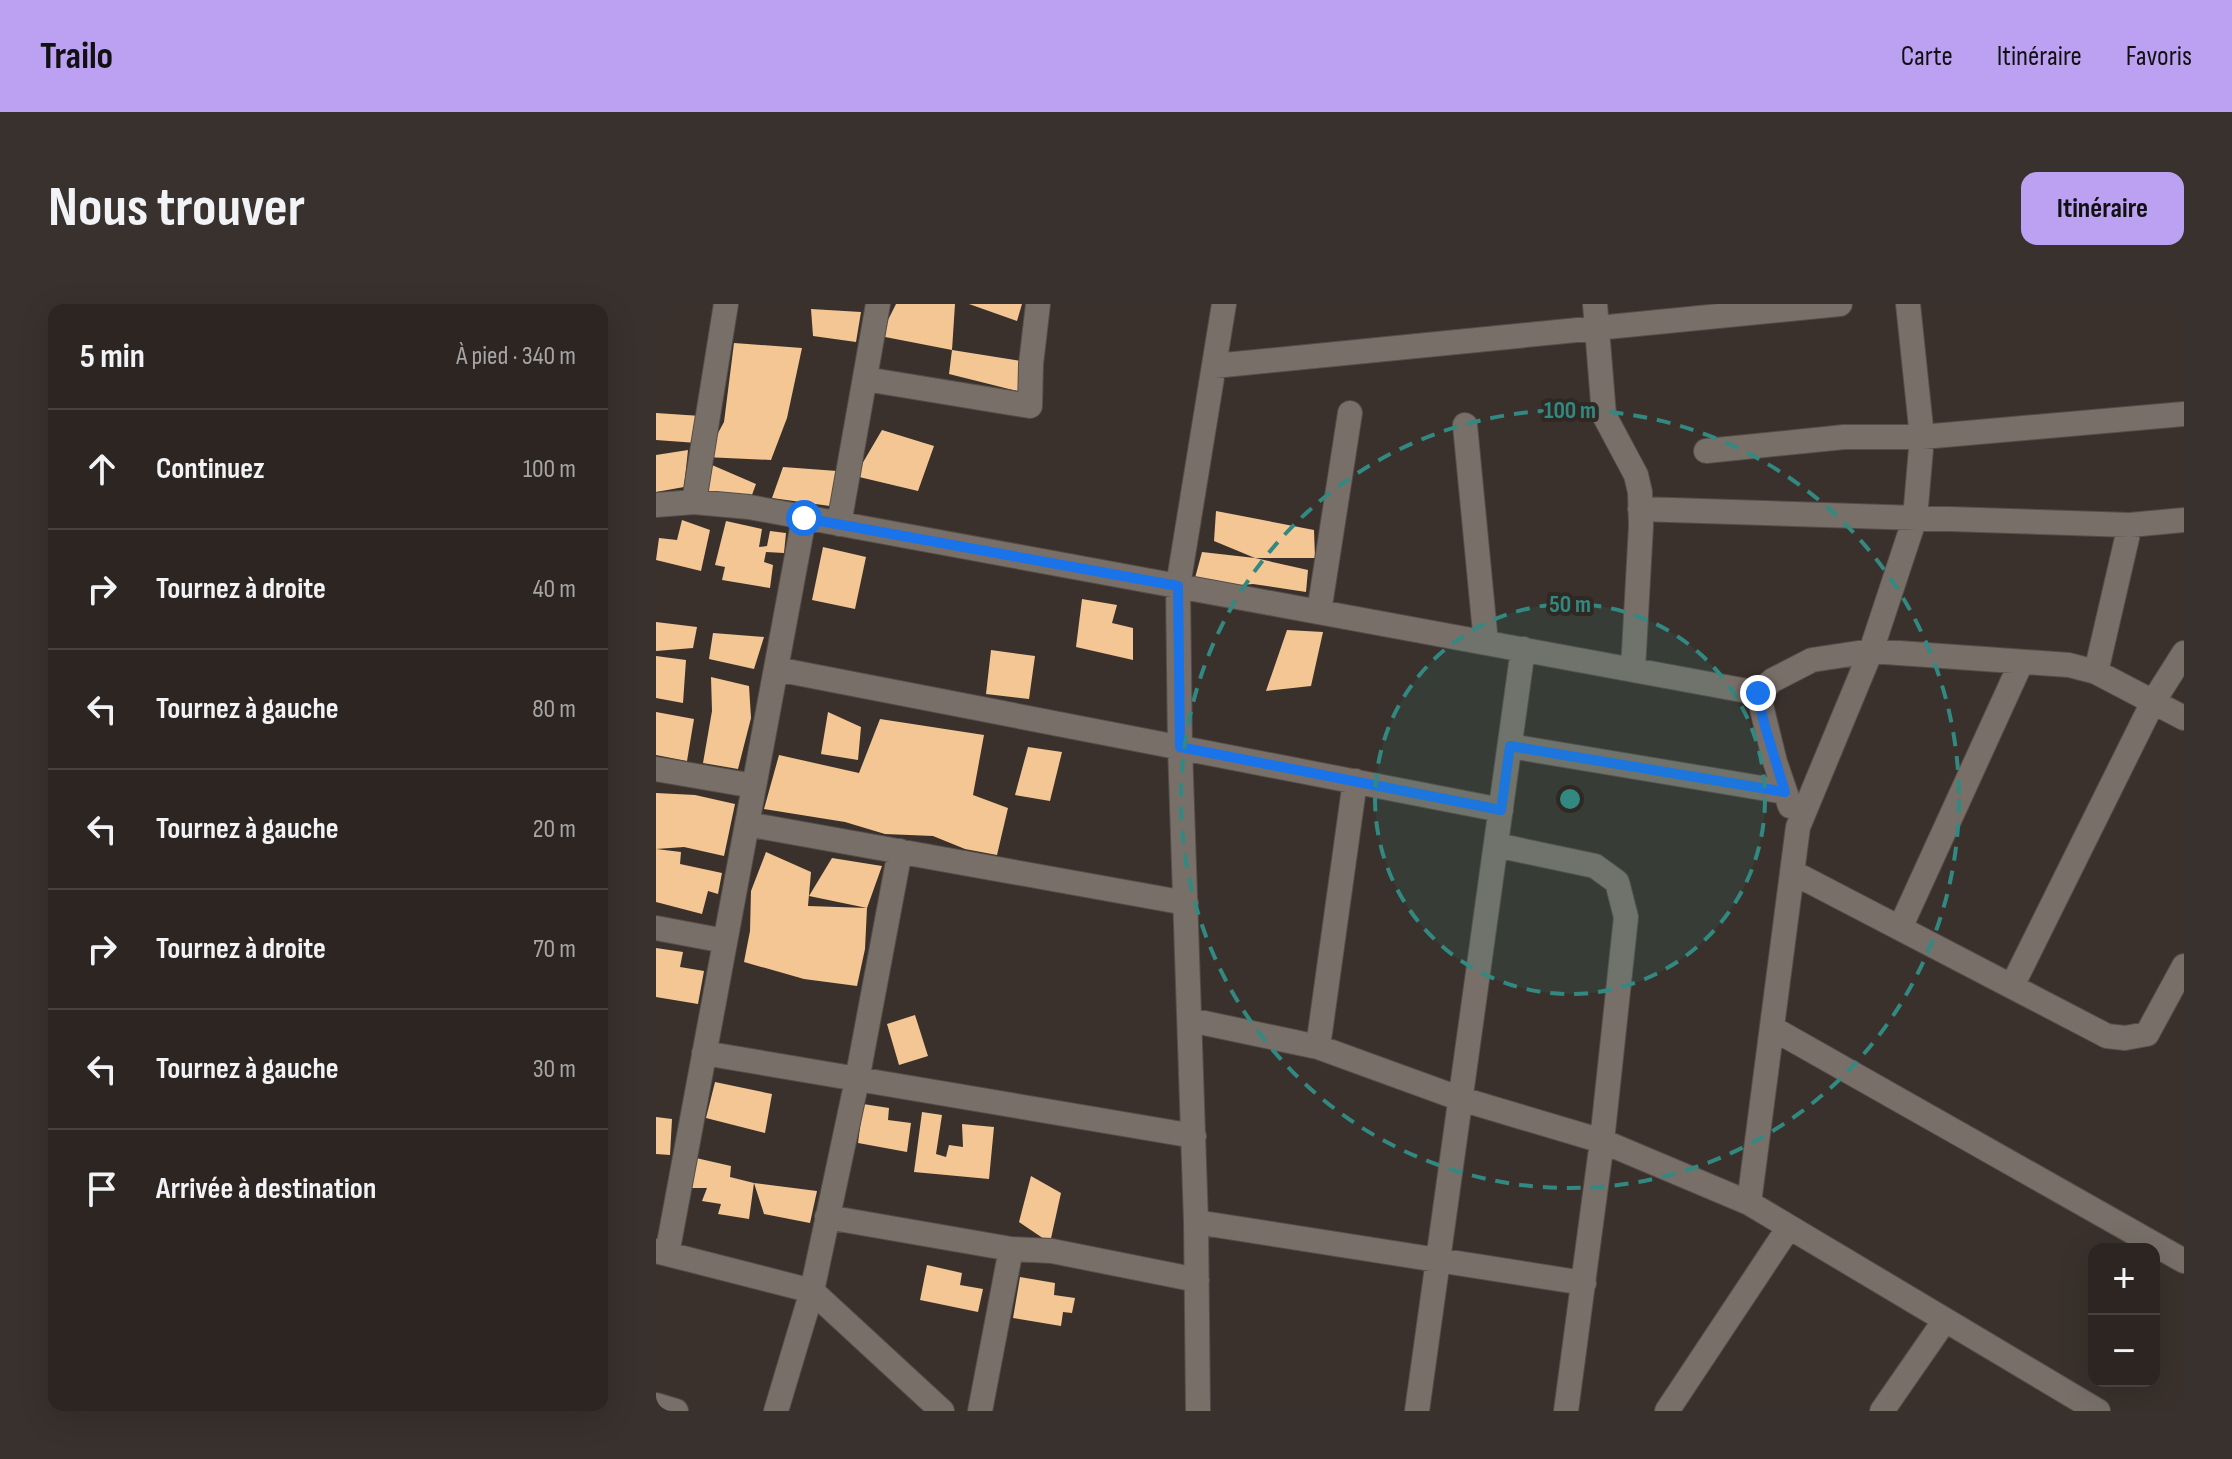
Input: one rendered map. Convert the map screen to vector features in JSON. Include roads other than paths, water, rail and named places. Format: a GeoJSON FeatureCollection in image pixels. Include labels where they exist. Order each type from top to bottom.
{"type":"FeatureCollection","features":[{"type":"Feature","properties":{"kind":"street"},"geometry":{"type":"LineString","coordinates":[[694,502],[726,304]]}},
{"type":"Feature","properties":{"kind":"street"},"geometry":{"type":"LineString","coordinates":[[839,524],[878,304]]}},
{"type":"Feature","properties":{"kind":"street"},"geometry":{"type":"LineString","coordinates":[[865,379],[1030,406],[1038,304]]}},
{"type":"Feature","properties":{"kind":"street"},"geometry":{"type":"LineString","coordinates":[[1198,1411],[1194,1136],[1180,747],[1178,586],[1224,304]]}},
{"type":"Feature","properties":{"kind":"street"},"geometry":{"type":"LineString","coordinates":[[1214,366],[1596,316],[1840,304]]}},
{"type":"Feature","properties":{"kind":"street"},"geometry":{"type":"LineString","coordinates":[[1749,1203],[1798,827],[1871,651],[1915,518],[1922,437],[1908,304]]}},
{"type":"Feature","properties":{"kind":"street"},"geometry":{"type":"LineString","coordinates":[[1596,316],[1604,415],[1636,475],[1640,509],[1633,669]]}},
{"type":"Feature","properties":{"kind":"street"},"geometry":{"type":"LineString","coordinates":[[1319,612],[1350,413]]}},
{"type":"Feature","properties":{"kind":"street"},"geometry":{"type":"LineString","coordinates":[[1706,451],[1844,437],[1922,437],[2184,414]]}},
{"type":"Feature","properties":{"kind":"street"},"geometry":{"type":"LineString","coordinates":[[1465,425],[1486,643]]}},
{"type":"Feature","properties":{"kind":"street"},"geometry":{"type":"LineString","coordinates":[[656,505],[694,502],[749,507],[1758,693]]}},
{"type":"Feature","properties":{"kind":"street"},"geometry":{"type":"LineString","coordinates":[[1640,509],[2130,525],[2184,520]]}},
{"type":"Feature","properties":{"kind":"street"},"geometry":{"type":"LineString","coordinates":[[804,518],[704,1053],[662,1252],[812,1291],[942,1411]]}},
{"type":"Feature","properties":{"kind":"street"},"geometry":{"type":"LineString","coordinates":[[2096,672],[2130,525]]}},
{"type":"Feature","properties":{"kind":"street"},"geometry":{"type":"LineString","coordinates":[[1417,1411],[1523,649]]}},
{"type":"Feature","properties":{"kind":"street"},"geometry":{"type":"LineString","coordinates":[[1758,693],[1773,680],[1812,660],[1871,651],[2069,665],[2096,672],[2184,718]]}},
{"type":"Feature","properties":{"kind":"street"},"geometry":{"type":"LineString","coordinates":[[2012,986],[2153,702],[2184,653]]}},
{"type":"Feature","properties":{"kind":"street"},"geometry":{"type":"LineString","coordinates":[[1900,928],[2021,663]]}},
{"type":"Feature","properties":{"kind":"street"},"geometry":{"type":"LineString","coordinates":[[776,669],[1501,810]]}},
{"type":"Feature","properties":{"kind":"street"},"geometry":{"type":"LineString","coordinates":[[1758,693],[1764,723],[1798,827]]}},
{"type":"Feature","properties":{"kind":"street"},"geometry":{"type":"LineString","coordinates":[[1510,746],[1785,792]]}},
{"type":"Feature","properties":{"kind":"street"},"geometry":{"type":"LineString","coordinates":[[656,769],[754,786]]}},
{"type":"Feature","properties":{"kind":"street"},"geometry":{"type":"LineString","coordinates":[[1318,1047],[1355,781]]}},
{"type":"Feature","properties":{"kind":"street"},"geometry":{"type":"LineString","coordinates":[[747,824],[1186,903]]}},
{"type":"Feature","properties":{"kind":"street"},"geometry":{"type":"LineString","coordinates":[[1496,845],[1595,866],[1617,882],[1626,917],[1602,1141],[1566,1411]]}},
{"type":"Feature","properties":{"kind":"street"},"geometry":{"type":"LineString","coordinates":[[776,1411],[812,1291],[857,1080],[900,851]]}},
{"type":"Feature","properties":{"kind":"street"},"geometry":{"type":"LineString","coordinates":[[1792,872],[2107,1036],[2125,1038],[2147,1034],[2184,966]]}},
{"type":"Feature","properties":{"kind":"street"},"geometry":{"type":"LineString","coordinates":[[656,928],[725,941]]}},
{"type":"Feature","properties":{"kind":"street"},"geometry":{"type":"LineString","coordinates":[[1190,1020],[1318,1047],[1461,1099],[1602,1141],[1749,1203],[2098,1411]]}},
{"type":"Feature","properties":{"kind":"street"},"geometry":{"type":"LineString","coordinates":[[1772,1028],[2184,1261]]}},
{"type":"Feature","properties":{"kind":"street"},"geometry":{"type":"LineString","coordinates":[[704,1053],[1194,1136]]}},
{"type":"Feature","properties":{"kind":"street"},"geometry":{"type":"LineString","coordinates":[[827,1217],[1011,1249],[1052,1251],[1197,1280]]}},
{"type":"Feature","properties":{"kind":"street"},"geometry":{"type":"LineString","coordinates":[[1196,1222],[1584,1283]]}},
{"type":"Feature","properties":{"kind":"street"},"geometry":{"type":"LineString","coordinates":[[1667,1411],[1789,1227]]}},
{"type":"Feature","properties":{"kind":"street"},"geometry":{"type":"LineString","coordinates":[[980,1411],[1011,1249]]}},
{"type":"Feature","properties":{"kind":"street"},"geometry":{"type":"LineString","coordinates":[[1882,1411],[1945,1320]]}},
{"type":"Feature","properties":{"kind":"street"},"geometry":{"type":"LineString","coordinates":[[656,1405],[676,1411]]}}]}
